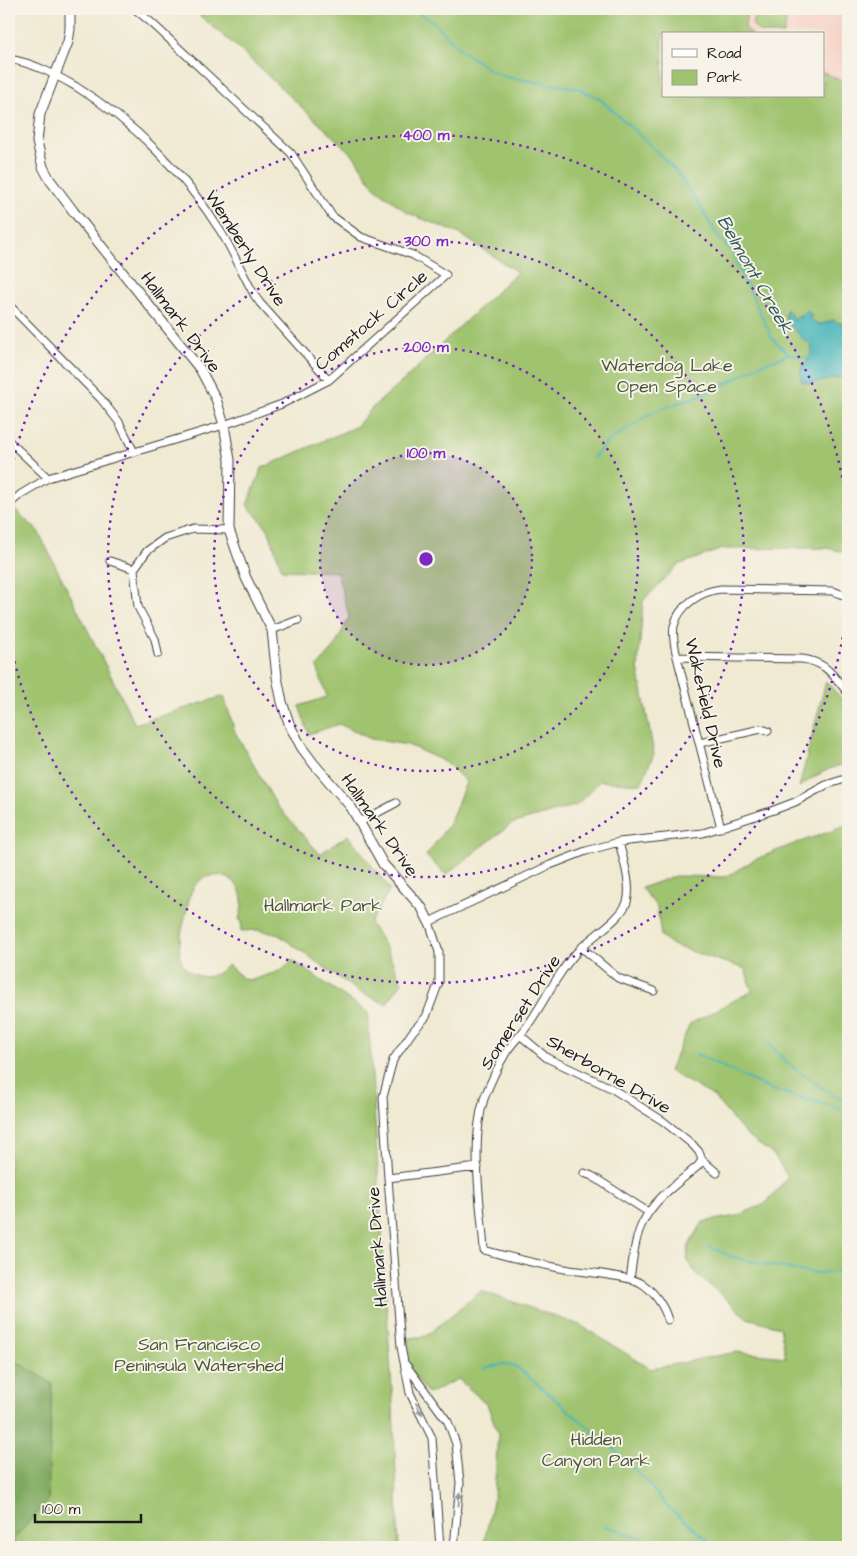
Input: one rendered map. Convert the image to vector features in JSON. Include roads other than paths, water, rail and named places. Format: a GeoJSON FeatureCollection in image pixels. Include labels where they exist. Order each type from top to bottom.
{"type":"FeatureCollection","features":[{"type":"Feature","properties":{"kind":"street","name":"Hallmark Drive"},"geometry":{"type":"LineString","coordinates":[[70,9],[68,42],[45,99],[39,124],[37,142],[43,166],[50,180],[74,212],[200,369],[216,399],[224,425],[230,460],[229,530],[246,578],[272,630],[280,694],[290,726],[302,748],[351,807],[383,864],[422,908],[440,952],[439,982],[426,1017],[413,1031],[393,1060],[383,1097],[401,1347],[410,1392],[432,1438],[440,1547]]}},
{"type":"Feature","properties":{"kind":"street","name":"Comstock Circle"},"geometry":{"type":"LineString","coordinates":[[12,502],[20,494],[48,478],[224,425],[282,404],[329,380],[446,275],[413,255],[360,237],[332,216],[291,152],[135,9]]}},
{"type":"Feature","properties":{"kind":"street","name":"Wemberly Drive"},"geometry":{"type":"LineString","coordinates":[[9,59],[32,64],[56,75],[86,93],[118,116],[169,164],[190,188],[222,233],[255,296],[329,380]]}},
{"type":"Feature","properties":{"kind":"street"},"geometry":{"type":"LineString","coordinates":[[9,305],[101,399],[119,422],[134,452]]}},
{"type":"Feature","properties":{"kind":"street"},"geometry":{"type":"LineString","coordinates":[[9,441],[48,478]]}},
{"type":"Feature","properties":{"kind":"street"},"geometry":{"type":"LineString","coordinates":[[158,654],[155,639],[138,607],[134,569],[148,551],[165,538],[193,529],[229,530]]}},
{"type":"Feature","properties":{"kind":"street"},"geometry":{"type":"LineString","coordinates":[[110,561],[134,569]]}},
{"type":"Feature","properties":{"kind":"street","name":"Wakefield Drive"},"geometry":{"type":"LineString","coordinates":[[721,828],[674,644],[674,627],[678,616],[692,600],[706,592],[721,589],[833,591],[848,598]]}},
{"type":"Feature","properties":{"kind":"street"},"geometry":{"type":"LineString","coordinates":[[272,630],[298,620]]}},
{"type":"Feature","properties":{"kind":"street"},"geometry":{"type":"LineString","coordinates":[[677,658],[802,658],[814,660],[830,672],[848,693]]}},
{"type":"Feature","properties":{"kind":"street"},"geometry":{"type":"LineString","coordinates":[[700,743],[761,729],[768,731]]}},
{"type":"Feature","properties":{"kind":"street"},"geometry":{"type":"LineString","coordinates":[[429,922],[550,865],[586,851],[619,842],[703,833],[721,828],[795,802],[826,785],[848,778]]}},
{"type":"Feature","properties":{"kind":"street"},"geometry":{"type":"LineString","coordinates":[[360,822],[396,803]]}},
{"type":"Feature","properties":{"kind":"street","name":"Somerset Drive"},"geometry":{"type":"LineString","coordinates":[[619,842],[629,888],[627,903],[613,921],[581,947],[556,978],[520,1035],[506,1052],[489,1086],[479,1120],[478,1167],[484,1250],[567,1269],[630,1280]]}},
{"type":"Feature","properties":{"kind":"street"},"geometry":{"type":"LineString","coordinates":[[581,947],[618,978],[654,991]]}},
{"type":"Feature","properties":{"kind":"street","name":"Sherborne Drive"},"geometry":{"type":"LineString","coordinates":[[520,1035],[547,1058],[611,1088],[663,1121],[692,1144],[699,1152],[702,1160],[717,1173]]}},
{"type":"Feature","properties":{"kind":"street"},"geometry":{"type":"LineString","coordinates":[[668,1320],[664,1308],[651,1292],[641,1283],[630,1280],[636,1241],[642,1222],[648,1212],[660,1198],[698,1166],[702,1160]]}},
{"type":"Feature","properties":{"kind":"street"},"geometry":{"type":"LineString","coordinates":[[388,1178],[478,1167]]}},
{"type":"Feature","properties":{"kind":"street"},"geometry":{"type":"LineString","coordinates":[[584,1173],[592,1176],[648,1212]]}},
{"type":"Feature","properties":{"kind":"street","name":"Hallmark Drive"},"geometry":{"type":"LineString","coordinates":[[404,1363],[448,1422],[456,1444],[460,1483],[454,1547]]}},
{"type":"Feature","properties":{"kind":"water"},"geometry":{"type":"Polygon","coordinates":[[[787,309],[794,320],[799,316],[800,318],[807,310],[812,315],[810,319],[817,323],[821,324],[833,320],[842,324],[848,323],[848,379],[837,378],[814,383],[802,382],[800,372],[810,357],[811,344],[804,340],[788,323],[785,314],[787,309]]]}},
{"type":"Feature","properties":{"kind":"waterway","name":"Belmont Creek"},"geometry":{"type":"LineString","coordinates":[[413,9],[434,23],[461,50],[491,71],[506,77],[577,88],[599,98],[675,170],[699,204],[718,237],[731,251],[772,338],[789,354],[809,358]]}},
{"type":"Feature","properties":{"kind":"waterway"},"geometry":{"type":"LineString","coordinates":[[593,458],[606,443],[653,412],[716,389],[760,365],[789,354]]}},
{"type":"Feature","properties":{"kind":"waterway"},"geometry":{"type":"LineString","coordinates":[[764,1038],[786,1062],[822,1088],[848,1103]]}},
{"type":"Feature","properties":{"kind":"waterway"},"geometry":{"type":"LineString","coordinates":[[696,1054],[770,1089],[848,1111]]}},
{"type":"Feature","properties":{"kind":"waterway"},"geometry":{"type":"LineString","coordinates":[[709,1247],[733,1257],[812,1273],[848,1271]]}},
{"type":"Feature","properties":{"kind":"waterway"},"geometry":{"type":"LineString","coordinates":[[484,1368],[505,1364],[518,1368],[611,1446],[645,1480],[667,1506],[716,1547]]}},
{"type":"Feature","properties":{"kind":"waterway"},"geometry":{"type":"LineString","coordinates":[[604,1526],[664,1547]]}},
{"type":"Feature","properties":{"kind":"park label","name":"Waterdog Lake Open Space"},"geometry":{"type":"Point","coordinates":[667,375]}},
{"type":"Feature","properties":{"kind":"park label","name":"Hallmark Park"},"geometry":{"type":"Point","coordinates":[323,905]}},
{"type":"Feature","properties":{"kind":"park label","name":"San Francisco Peninsula Watershed"},"geometry":{"type":"Point","coordinates":[199,1354]}},
{"type":"Feature","properties":{"kind":"park label","name":"Hidden Canyon Park"},"geometry":{"type":"Point","coordinates":[596,1449]}}]}
